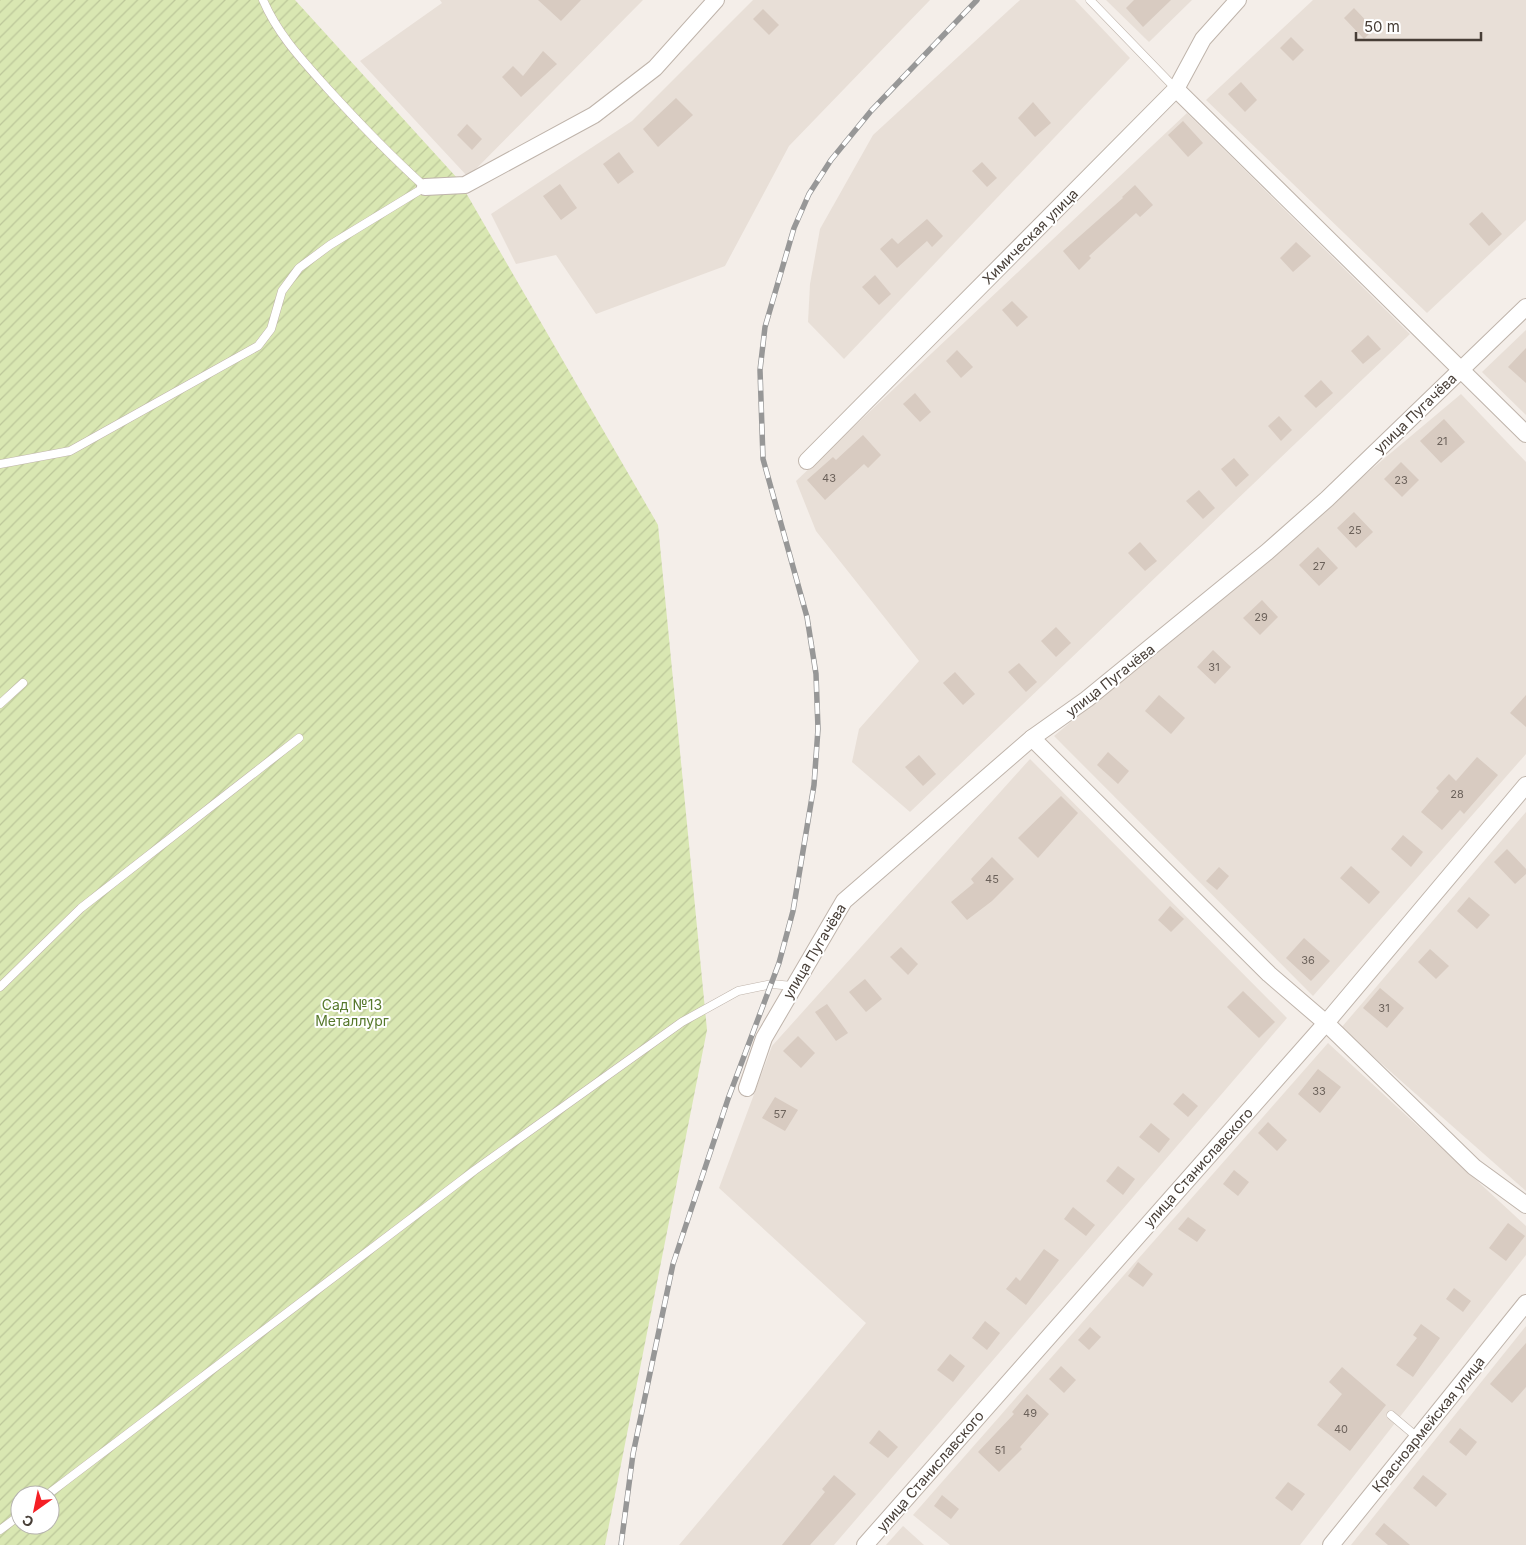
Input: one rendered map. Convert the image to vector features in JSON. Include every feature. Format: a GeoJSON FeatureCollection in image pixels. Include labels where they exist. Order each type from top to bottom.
{"type":"FeatureCollection","features":[{"type":"Feature","properties":{"kind":"street"},"geometry":{"type":"LineString","coordinates":[[425,187],[466,185],[594,115],[655,68],[716,0]]}},
{"type":"Feature","properties":{"kind":"street","name":"Химическая улица"},"geometry":{"type":"LineString","coordinates":[[807,461],[1176,88],[1203,39],[1238,0]]}},
{"type":"Feature","properties":{"kind":"street"},"geometry":{"type":"LineString","coordinates":[[1176,88],[1459,370],[1526,434]]}},
{"type":"Feature","properties":{"kind":"street","name":"улица Пугачёва"},"geometry":{"type":"LineString","coordinates":[[747,1088],[764,1038],[792,986],[844,900],[1032,738],[1087,699],[1267,552],[1327,499],[1526,307]]}},
{"type":"Feature","properties":{"kind":"street"},"geometry":{"type":"LineString","coordinates":[[1032,738],[1269,974],[1326,1023],[1474,1168],[1526,1205]]}},
{"type":"Feature","properties":{"kind":"street","name":"улица Станиславского"},"geometry":{"type":"LineString","coordinates":[[865,1545],[1326,1023],[1526,785]]}},
{"type":"Feature","properties":{"kind":"street","name":"Красноармейская улица"},"geometry":{"type":"LineString","coordinates":[[1331,1545],[1526,1303]]}},
{"type":"Feature","properties":{"kind":"lane"},"geometry":{"type":"LineString","coordinates":[[0,464],[70,451],[258,346],[271,329],[282,291],[299,268],[330,244],[425,187],[381,147],[292,49],[270,16],[263,0]]}},
{"type":"Feature","properties":{"kind":"lane"},"geometry":{"type":"LineString","coordinates":[[1090,0],[1176,88]]}},
{"type":"Feature","properties":{"kind":"lane"},"geometry":{"type":"LineString","coordinates":[[0,704],[23,683]]}},
{"type":"Feature","properties":{"kind":"lane"},"geometry":{"type":"LineString","coordinates":[[0,987],[81,908],[299,738]]}},
{"type":"Feature","properties":{"kind":"lane"},"geometry":{"type":"LineString","coordinates":[[59,1485],[475,1170],[682,1022],[738,991],[772,984],[792,986]]}},
{"type":"Feature","properties":{"kind":"lane"},"geometry":{"type":"LineString","coordinates":[[1391,1415],[1417,1437]]}},
{"type":"Feature","properties":{"kind":"shaded area"},"geometry":{"type":"Polygon","coordinates":[[[440,0],[643,0],[468,177],[360,61],[442,3],[440,0]]]}},
{"type":"Feature","properties":{"kind":"shaded area"},"geometry":{"type":"Polygon","coordinates":[[[753,0],[930,0],[789,146],[725,266],[596,314],[556,255],[516,264],[491,214],[632,121],[753,0]]]}},
{"type":"Feature","properties":{"kind":"shaded area"},"geometry":{"type":"Polygon","coordinates":[[[1020,0],[1075,0],[1130,58],[844,359],[808,322],[810,284],[820,229],[873,135],[1020,0]]]}},
{"type":"Feature","properties":{"kind":"shaded area"},"geometry":{"type":"Polygon","coordinates":[[[1106,0],[1192,0],[1149,42],[1106,0]]]}},
{"type":"Feature","properties":{"kind":"shaded area"},"geometry":{"type":"Polygon","coordinates":[[[1313,0],[1526,0],[1526,220],[1427,313],[1206,100],[1313,0]]]}},
{"type":"Feature","properties":{"kind":"shaded area"},"geometry":{"type":"Polygon","coordinates":[[[1187,113],[1410,334],[910,812],[852,762],[859,729],[919,661],[816,531],[796,481],[1187,113]]]}},
{"type":"Feature","properties":{"kind":"shaded area"},"geometry":{"type":"Polygon","coordinates":[[[1526,330],[1526,415],[1482,372],[1526,330]]]}},
{"type":"Feature","properties":{"kind":"shaded area"},"geometry":{"type":"Polygon","coordinates":[[[1461,394],[1526,462],[1526,754],[1313,996],[1054,736],[1461,394]]]}},
{"type":"Feature","properties":{"kind":"shaded area"},"geometry":{"type":"Polygon","coordinates":[[[1030,759],[1287,1018],[834,1545],[679,1545],[866,1323],[719,1188],[772,1046],[1030,759]]]}},
{"type":"Feature","properties":{"kind":"shaded area"},"geometry":{"type":"Polygon","coordinates":[[[1526,812],[1526,1191],[1341,1028],[1526,812]]]}},
{"type":"Feature","properties":{"kind":"shaded area"},"geometry":{"type":"Polygon","coordinates":[[[1328,1043],[1526,1226],[1526,1255],[1300,1545],[950,1545],[913,1515],[1328,1043]]]}},
{"type":"Feature","properties":{"kind":"shaded area"},"geometry":{"type":"Polygon","coordinates":[[[1526,1326],[1526,1545],[1351,1545],[1526,1326]]]}},
{"type":"Feature","properties":{"kind":"shaded area"},"geometry":{"type":"Polygon","coordinates":[[[903,1526],[924,1545],[886,1545],[903,1526]]]}},
{"type":"Feature","properties":{"kind":"green space","name":"Сад №13 Металлург"},"geometry":{"type":"Polygon","coordinates":[[[0,0],[295,0],[458,179],[658,525],[707,1030],[605,1545],[0,1545],[0,0]]]}},
{"type":"Feature","properties":{"kind":"building"},"geometry":{"type":"Polygon","coordinates":[[[538,0],[581,0],[561,21],[538,0]]]}},
{"type":"Feature","properties":{"kind":"building"},"geometry":{"type":"Polygon","coordinates":[[[1134,0],[1171,0],[1143,27],[1126,8],[1134,0]]]}},
{"type":"Feature","properties":{"kind":"building"},"geometry":{"type":"Polygon","coordinates":[[[1354,8],[1374,29],[1364,39],[1344,18],[1354,8]]]}},
{"type":"Feature","properties":{"kind":"building"},"geometry":{"type":"Polygon","coordinates":[[[763,9],[779,25],[769,35],[753,19],[763,9]]]}},
{"type":"Feature","properties":{"kind":"building"},"geometry":{"type":"Polygon","coordinates":[[[1291,37],[1304,50],[1293,61],[1280,48],[1291,37]]]}},
{"type":"Feature","properties":{"kind":"building"},"geometry":{"type":"Polygon","coordinates":[[[543,51],[557,64],[521,97],[502,77],[513,66],[523,76],[543,51]]]}},
{"type":"Feature","properties":{"kind":"building"},"geometry":{"type":"Polygon","coordinates":[[[1241,82],[1257,100],[1245,112],[1228,94],[1241,82]]]}},
{"type":"Feature","properties":{"kind":"building"},"geometry":{"type":"Polygon","coordinates":[[[676,98],[693,115],[658,147],[643,129],[676,98]]]}},
{"type":"Feature","properties":{"kind":"building"},"geometry":{"type":"Polygon","coordinates":[[[1033,102],[1051,123],[1035,137],[1018,118],[1033,102]]]}},
{"type":"Feature","properties":{"kind":"building"},"geometry":{"type":"Polygon","coordinates":[[[1183,121],[1203,143],[1188,157],[1168,135],[1183,121]]]}},
{"type":"Feature","properties":{"kind":"building"},"geometry":{"type":"Polygon","coordinates":[[[467,124],[482,139],[472,150],[457,135],[467,124]]]}},
{"type":"Feature","properties":{"kind":"building"},"geometry":{"type":"Polygon","coordinates":[[[619,152],[634,172],[618,184],[603,164],[619,152]]]}},
{"type":"Feature","properties":{"kind":"building"},"geometry":{"type":"Polygon","coordinates":[[[982,162],[997,178],[987,187],[972,171],[982,162]]]}},
{"type":"Feature","properties":{"kind":"building"},"geometry":{"type":"Polygon","coordinates":[[[560,184],[577,208],[561,220],[543,196],[560,184]]]}},
{"type":"Feature","properties":{"kind":"building"},"geometry":{"type":"Polygon","coordinates":[[[1135,185],[1153,205],[1140,217],[1136,213],[1089,256],[1091,258],[1079,270],[1063,251],[1135,185]]]}},
{"type":"Feature","properties":{"kind":"building"},"geometry":{"type":"Polygon","coordinates":[[[1482,212],[1502,234],[1489,246],[1469,224],[1482,212]]]}},
{"type":"Feature","properties":{"kind":"building"},"geometry":{"type":"Polygon","coordinates":[[[927,219],[943,236],[932,247],[927,241],[897,268],[880,249],[892,238],[898,244],[927,219]]]}},
{"type":"Feature","properties":{"kind":"building"},"geometry":{"type":"Polygon","coordinates":[[[1296,242],[1311,256],[1293,272],[1280,258],[1296,242]]]}},
{"type":"Feature","properties":{"kind":"building"},"geometry":{"type":"Polygon","coordinates":[[[875,275],[891,294],[879,305],[862,287],[875,275]]]}},
{"type":"Feature","properties":{"kind":"building"},"geometry":{"type":"Polygon","coordinates":[[[1012,301],[1028,317],[1017,327],[1002,310],[1012,301]]]}},
{"type":"Feature","properties":{"kind":"building"},"geometry":{"type":"Polygon","coordinates":[[[1368,335],[1381,349],[1363,364],[1351,351],[1368,335]]]}},
{"type":"Feature","properties":{"kind":"building"},"geometry":{"type":"Polygon","coordinates":[[[1526,348],[1526,383],[1508,367],[1526,348]]]}},
{"type":"Feature","properties":{"kind":"building"},"geometry":{"type":"Polygon","coordinates":[[[957,350],[973,367],[961,378],[946,361],[957,350]]]}},
{"type":"Feature","properties":{"kind":"building"},"geometry":{"type":"Polygon","coordinates":[[[1321,380],[1333,393],[1316,408],[1304,396],[1321,380]]]}},
{"type":"Feature","properties":{"kind":"building"},"geometry":{"type":"Polygon","coordinates":[[[915,393],[931,412],[920,422],[903,404],[915,393]]]}},
{"type":"Feature","properties":{"kind":"building"},"geometry":{"type":"Polygon","coordinates":[[[1279,416],[1292,430],[1281,441],[1268,426],[1279,416]]]}},
{"type":"Feature","properties":{"kind":"building"},"geometry":{"type":"Polygon","coordinates":[[[1444,419],[1465,442],[1441,463],[1420,441],[1444,419]]]}},
{"type":"Feature","properties":{"kind":"building"},"geometry":{"type":"Polygon","coordinates":[[[863,435],[881,455],[868,468],[864,464],[825,500],[807,480],[833,457],[836,460],[863,435]]]}},
{"type":"Feature","properties":{"kind":"building"},"geometry":{"type":"Polygon","coordinates":[[[1234,458],[1249,475],[1236,487],[1221,469],[1234,458]]]}},
{"type":"Feature","properties":{"kind":"building"},"geometry":{"type":"Polygon","coordinates":[[[1401,462],[1419,480],[1402,497],[1384,479],[1401,462]]]}},
{"type":"Feature","properties":{"kind":"building"},"geometry":{"type":"Polygon","coordinates":[[[1199,490],[1215,508],[1203,519],[1186,501],[1199,490]]]}},
{"type":"Feature","properties":{"kind":"building"},"geometry":{"type":"Polygon","coordinates":[[[1354,512],[1373,532],[1356,548],[1337,528],[1354,512]]]}},
{"type":"Feature","properties":{"kind":"building"},"geometry":{"type":"Polygon","coordinates":[[[1140,542],[1157,561],[1145,571],[1128,553],[1140,542]]]}},
{"type":"Feature","properties":{"kind":"building"},"geometry":{"type":"Polygon","coordinates":[[[1318,547],[1338,568],[1319,586],[1299,565],[1318,547]]]}},
{"type":"Feature","properties":{"kind":"building"},"geometry":{"type":"Polygon","coordinates":[[[1262,600],[1278,617],[1260,635],[1243,618],[1262,600]]]}},
{"type":"Feature","properties":{"kind":"building"},"geometry":{"type":"Polygon","coordinates":[[[1056,627],[1071,643],[1056,657],[1041,641],[1056,627]]]}},
{"type":"Feature","properties":{"kind":"building"},"geometry":{"type":"Polygon","coordinates":[[[1213,650],[1231,667],[1215,684],[1197,667],[1213,650]]]}},
{"type":"Feature","properties":{"kind":"building"},"geometry":{"type":"Polygon","coordinates":[[[1019,663],[1037,682],[1026,692],[1008,672],[1019,663]]]}},
{"type":"Feature","properties":{"kind":"building"},"geometry":{"type":"Polygon","coordinates":[[[955,672],[975,694],[963,705],[943,683],[955,672]]]}},
{"type":"Feature","properties":{"kind":"building"},"geometry":{"type":"Polygon","coordinates":[[[1159,695],[1185,718],[1171,734],[1145,711],[1159,695]]]}},
{"type":"Feature","properties":{"kind":"building"},"geometry":{"type":"Polygon","coordinates":[[[1526,695],[1526,727],[1510,713],[1526,695]]]}},
{"type":"Feature","properties":{"kind":"building"},"geometry":{"type":"Polygon","coordinates":[[[1108,752],[1129,771],[1118,784],[1097,765],[1108,752]]]}},
{"type":"Feature","properties":{"kind":"building"},"geometry":{"type":"Polygon","coordinates":[[[919,755],[936,774],[923,786],[905,767],[919,755]]]}},
{"type":"Feature","properties":{"kind":"building"},"geometry":{"type":"Polygon","coordinates":[[[1477,757],[1498,775],[1464,814],[1460,810],[1442,830],[1421,812],[1439,791],[1436,788],[1449,774],[1456,781],[1477,757]]]}},
{"type":"Feature","properties":{"kind":"building"},"geometry":{"type":"Polygon","coordinates":[[[1061,796],[1078,813],[1038,858],[1018,838],[1061,796]]]}},
{"type":"Feature","properties":{"kind":"building"},"geometry":{"type":"Polygon","coordinates":[[[1403,835],[1423,852],[1411,867],[1391,849],[1403,835]]]}},
{"type":"Feature","properties":{"kind":"building"},"geometry":{"type":"Polygon","coordinates":[[[1507,849],[1526,869],[1526,874],[1515,884],[1494,862],[1507,849]]]}},
{"type":"Feature","properties":{"kind":"building"},"geometry":{"type":"Polygon","coordinates":[[[992,857],[1014,879],[992,901],[967,920],[951,902],[974,883],[971,879],[992,857]]]}},
{"type":"Feature","properties":{"kind":"building"},"geometry":{"type":"Polygon","coordinates":[[[1351,866],[1380,892],[1369,904],[1340,878],[1351,866]]]}},
{"type":"Feature","properties":{"kind":"building"},"geometry":{"type":"Polygon","coordinates":[[[1219,867],[1229,876],[1217,890],[1206,881],[1219,867]]]}},
{"type":"Feature","properties":{"kind":"building"},"geometry":{"type":"Polygon","coordinates":[[[1469,897],[1490,915],[1477,929],[1457,911],[1469,897]]]}},
{"type":"Feature","properties":{"kind":"building"},"geometry":{"type":"Polygon","coordinates":[[[1170,906],[1184,919],[1171,932],[1158,920],[1170,906]]]}},
{"type":"Feature","properties":{"kind":"building"},"geometry":{"type":"Polygon","coordinates":[[[1304,938],[1330,961],[1311,981],[1286,958],[1304,938]]]}},
{"type":"Feature","properties":{"kind":"building"},"geometry":{"type":"Polygon","coordinates":[[[901,947],[918,964],[908,975],[890,957],[901,947]]]}},
{"type":"Feature","properties":{"kind":"building"},"geometry":{"type":"Polygon","coordinates":[[[1430,949],[1449,966],[1436,979],[1418,962],[1430,949]]]}},
{"type":"Feature","properties":{"kind":"building"},"geometry":{"type":"Polygon","coordinates":[[[865,979],[882,999],[866,1012],[849,992],[865,979]]]}},
{"type":"Feature","properties":{"kind":"building"},"geometry":{"type":"Polygon","coordinates":[[[1380,988],[1404,1008],[1387,1028],[1363,1008],[1380,988]]]}},
{"type":"Feature","properties":{"kind":"building"},"geometry":{"type":"Polygon","coordinates":[[[1243,991],[1275,1022],[1259,1038],[1227,1007],[1243,991]]]}},
{"type":"Feature","properties":{"kind":"building"},"geometry":{"type":"Polygon","coordinates":[[[827,1004],[848,1033],[836,1041],[815,1012],[827,1004]]]}},
{"type":"Feature","properties":{"kind":"building"},"geometry":{"type":"Polygon","coordinates":[[[798,1036],[815,1053],[801,1068],[783,1051],[798,1036]]]}},
{"type":"Feature","properties":{"kind":"building"},"geometry":{"type":"Polygon","coordinates":[[[1318,1069],[1341,1087],[1320,1113],[1298,1094],[1318,1069]]]}},
{"type":"Feature","properties":{"kind":"building"},"geometry":{"type":"Polygon","coordinates":[[[1183,1093],[1198,1106],[1188,1117],[1173,1104],[1183,1093]]]}},
{"type":"Feature","properties":{"kind":"building"},"geometry":{"type":"Polygon","coordinates":[[[775,1097],[798,1110],[785,1131],[762,1118],[775,1097]]]}},
{"type":"Feature","properties":{"kind":"building"},"geometry":{"type":"Polygon","coordinates":[[[1268,1122],[1287,1140],[1277,1151],[1258,1133],[1268,1122]]]}},
{"type":"Feature","properties":{"kind":"building"},"geometry":{"type":"Polygon","coordinates":[[[1151,1123],[1170,1139],[1159,1153],[1139,1137],[1151,1123]]]}},
{"type":"Feature","properties":{"kind":"building"},"geometry":{"type":"Polygon","coordinates":[[[1118,1166],[1135,1179],[1123,1195],[1106,1181],[1118,1166]]]}},
{"type":"Feature","properties":{"kind":"building"},"geometry":{"type":"Polygon","coordinates":[[[1234,1170],[1249,1182],[1238,1196],[1223,1184],[1234,1170]]]}},
{"type":"Feature","properties":{"kind":"building"},"geometry":{"type":"Polygon","coordinates":[[[1073,1207],[1095,1225],[1086,1236],[1064,1219],[1073,1207]]]}},
{"type":"Feature","properties":{"kind":"building"},"geometry":{"type":"Polygon","coordinates":[[[1188,1217],[1206,1230],[1197,1242],[1178,1229],[1188,1217]]]}},
{"type":"Feature","properties":{"kind":"building"},"geometry":{"type":"Polygon","coordinates":[[[1508,1223],[1525,1236],[1506,1261],[1489,1248],[1508,1223]]]}},
{"type":"Feature","properties":{"kind":"building"},"geometry":{"type":"Polygon","coordinates":[[[1044,1249],[1059,1260],[1026,1305],[1006,1289],[1016,1277],[1020,1281],[1044,1249]]]}},
{"type":"Feature","properties":{"kind":"building"},"geometry":{"type":"Polygon","coordinates":[[[1138,1262],[1153,1274],[1143,1287],[1128,1276],[1138,1262]]]}},
{"type":"Feature","properties":{"kind":"building"},"geometry":{"type":"Polygon","coordinates":[[[1454,1288],[1471,1301],[1463,1312],[1446,1299],[1454,1288]]]}},
{"type":"Feature","properties":{"kind":"building"},"geometry":{"type":"Polygon","coordinates":[[[985,1321],[1000,1333],[987,1350],[972,1338],[985,1321]]]}},
{"type":"Feature","properties":{"kind":"building"},"geometry":{"type":"Polygon","coordinates":[[[1421,1324],[1440,1338],[1413,1377],[1396,1365],[1417,1338],[1413,1335],[1421,1324]]]}},
{"type":"Feature","properties":{"kind":"building"},"geometry":{"type":"Polygon","coordinates":[[[1090,1327],[1101,1337],[1089,1350],[1078,1340],[1090,1327]]]}},
{"type":"Feature","properties":{"kind":"building"},"geometry":{"type":"Polygon","coordinates":[[[1526,1343],[1526,1387],[1512,1403],[1490,1384],[1526,1343]]]}},
{"type":"Feature","properties":{"kind":"building"},"geometry":{"type":"Polygon","coordinates":[[[950,1354],[965,1366],[953,1382],[937,1370],[950,1354]]]}},
{"type":"Feature","properties":{"kind":"building"},"geometry":{"type":"Polygon","coordinates":[[[1061,1366],[1076,1380],[1064,1393],[1049,1379],[1061,1366]]]}},
{"type":"Feature","properties":{"kind":"building"},"geometry":{"type":"Polygon","coordinates":[[[1342,1367],[1386,1405],[1350,1451],[1317,1425],[1342,1394],[1329,1382],[1342,1367]]]}},
{"type":"Feature","properties":{"kind":"building"},"geometry":{"type":"Polygon","coordinates":[[[1027,1394],[1049,1414],[1020,1447],[1022,1449],[999,1472],[978,1452],[1014,1414],[1012,1412],[1027,1394]]]}},
{"type":"Feature","properties":{"kind":"building"},"geometry":{"type":"Polygon","coordinates":[[[1460,1428],[1477,1442],[1466,1456],[1449,1442],[1460,1428]]]}},
{"type":"Feature","properties":{"kind":"building"},"geometry":{"type":"Polygon","coordinates":[[[879,1430],[898,1447],[888,1458],[869,1443],[879,1430]]]}},
{"type":"Feature","properties":{"kind":"building"},"geometry":{"type":"Polygon","coordinates":[[[834,1475],[856,1494],[810,1545],[782,1545],[825,1492],[822,1489],[834,1475]]]}},
{"type":"Feature","properties":{"kind":"building"},"geometry":{"type":"Polygon","coordinates":[[[1423,1475],[1447,1494],[1436,1507],[1413,1488],[1423,1475]]]}},
{"type":"Feature","properties":{"kind":"building"},"geometry":{"type":"Polygon","coordinates":[[[1288,1482],[1305,1494],[1292,1511],[1275,1498],[1288,1482]]]}},
{"type":"Feature","properties":{"kind":"building"},"geometry":{"type":"Polygon","coordinates":[[[942,1495],[959,1509],[951,1519],[934,1506],[942,1495]]]}},
{"type":"Feature","properties":{"kind":"building"},"geometry":{"type":"Polygon","coordinates":[[[1384,1523],[1410,1545],[1388,1545],[1375,1534],[1384,1523]]]}},
{"type":"Feature","properties":{"kind":"railway"},"geometry":{"type":"LineString","coordinates":[[621,1545],[633,1454],[673,1264],[728,1099],[779,963],[793,911],[814,785],[818,729],[816,674],[807,617],[763,459],[760,370],[765,327],[794,228],[809,194],[831,160],[871,111],[977,0]]}}]}
